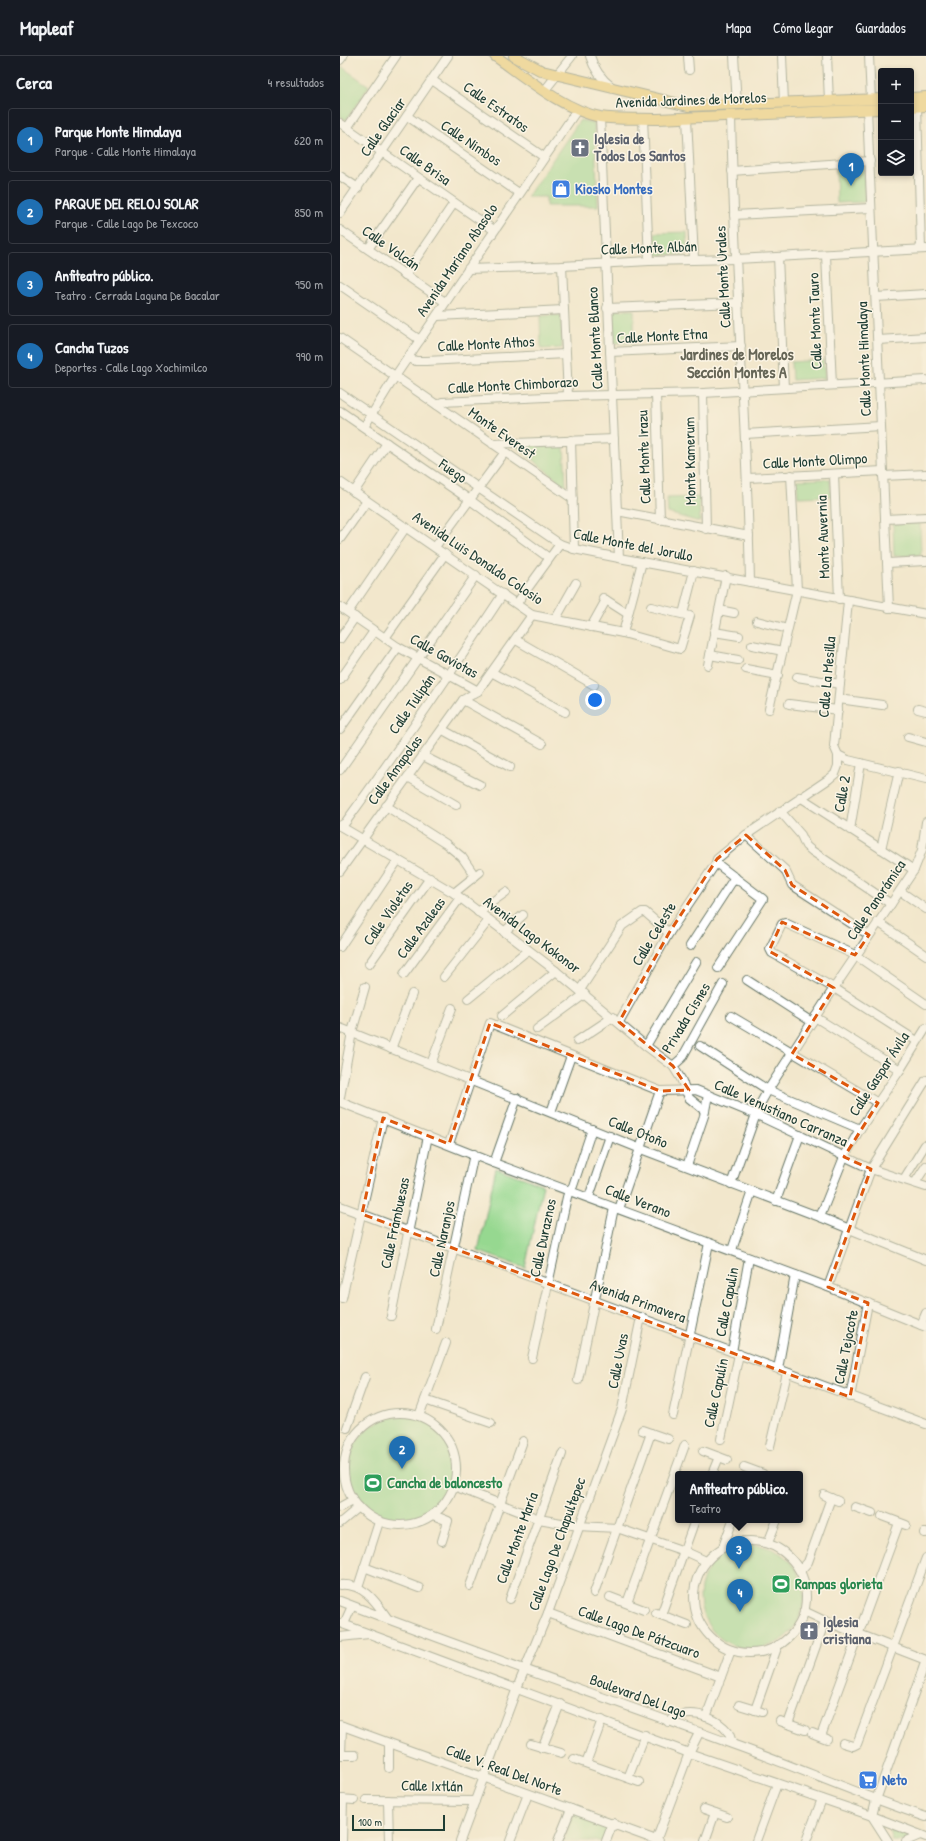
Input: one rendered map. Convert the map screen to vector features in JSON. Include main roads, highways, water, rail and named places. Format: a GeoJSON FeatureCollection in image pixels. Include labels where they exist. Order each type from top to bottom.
{"type":"FeatureCollection","features":[{"type":"Feature","properties":{"kind":"main road","name":"Avenida Jardines de Morelos"},"geometry":{"type":"LineString","coordinates":[[495,56],[577,110],[600,117],[658,119],[687,118],[873,103]]}},
{"type":"Feature","properties":{"kind":"main road","name":"Avenida Jardines de Morelos"},"geometry":{"type":"LineString","coordinates":[[514,56],[542,71],[616,90],[688,106],[829,102],[873,103]]}},
{"type":"Feature","properties":{"kind":"main road"},"geometry":{"type":"LineString","coordinates":[[914,98],[926,97]]}},
{"type":"Feature","properties":{"kind":"main road"},"geometry":{"type":"LineString","coordinates":[[658,100],[658,119]]}},
{"type":"Feature","properties":{"kind":"place","name":"Iglesia de Todos Los Santos"},"geometry":{"type":"Point","coordinates":[580,148]}},
{"type":"Feature","properties":{"kind":"place","name":"Parque Monte Himalaya"},"geometry":{"type":"Point","coordinates":[851,186]}},
{"type":"Feature","properties":{"kind":"place","name":"Kiosko Montes"},"geometry":{"type":"Point","coordinates":[561,189]}},
{"type":"Feature","properties":{"kind":"place","name":"PARQUE DEL RELOJ SOLAR"},"geometry":{"type":"Point","coordinates":[402,1469]}},
{"type":"Feature","properties":{"kind":"place","name":"Cancha de baloncesto"},"geometry":{"type":"Point","coordinates":[373,1483]}},
{"type":"Feature","properties":{"kind":"place","name":"Anfiteatro público."},"geometry":{"type":"Point","coordinates":[739,1569]}},
{"type":"Feature","properties":{"kind":"place","name":"Rampas glorieta"},"geometry":{"type":"Point","coordinates":[781,1584]}},
{"type":"Feature","properties":{"kind":"place","name":"Cancha Tuzos"},"geometry":{"type":"Point","coordinates":[740,1612]}},
{"type":"Feature","properties":{"kind":"place","name":"Iglesia cristiana"},"geometry":{"type":"Point","coordinates":[809,1631]}},
{"type":"Feature","properties":{"kind":"place","name":"Neto"},"geometry":{"type":"Point","coordinates":[868,1780]}},
{"type":"Feature","properties":{"kind":"district","name":"Jardines de Morelos Sección Montes A"},"geometry":{"type":"Point","coordinates":[737,363]}}]}
